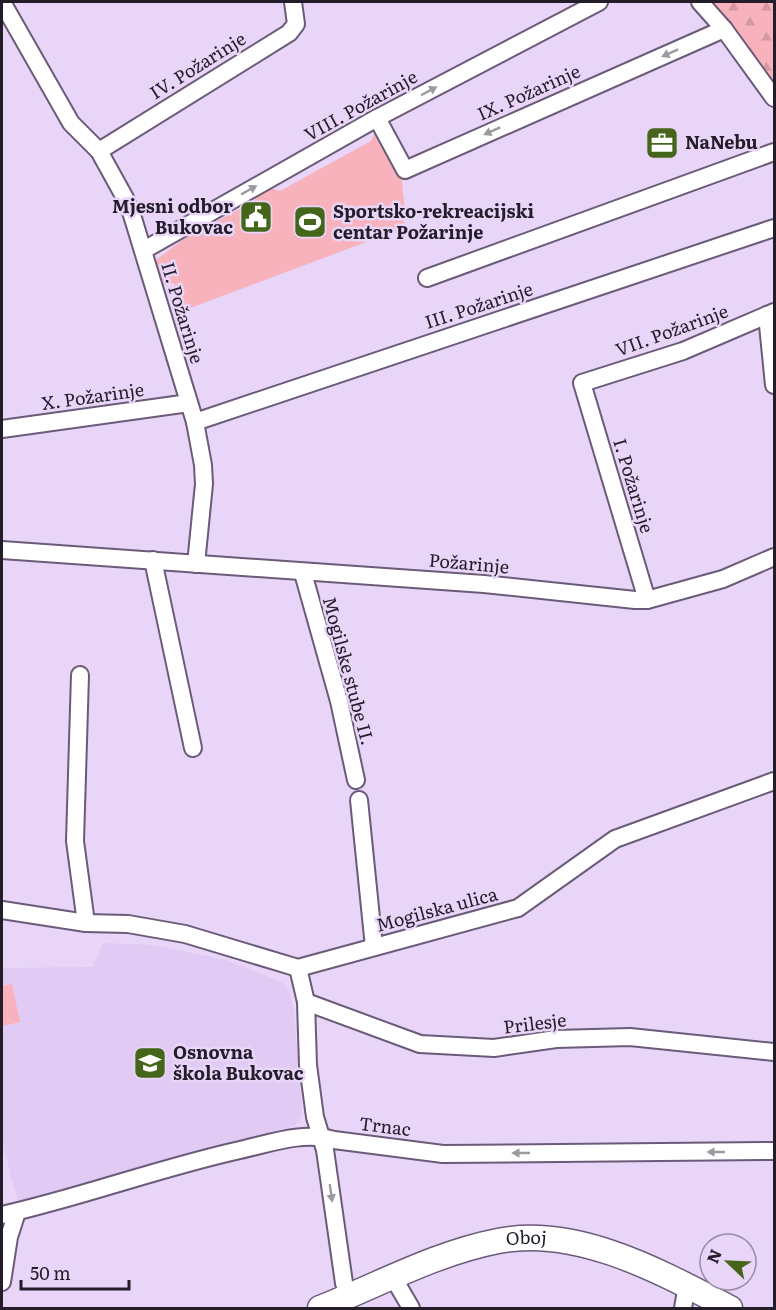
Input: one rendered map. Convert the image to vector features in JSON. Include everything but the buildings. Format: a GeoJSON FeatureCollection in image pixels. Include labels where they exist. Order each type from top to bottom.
{"type":"FeatureCollection","features":[{"type":"Feature","properties":{"kind":"street","name":"II. Požarinje"},"geometry":{"type":"LineString","coordinates":[[2,2],[70,123],[99,151],[125,198],[144,250],[195,422],[203,465],[204,484],[196,564]]}},
{"type":"Feature","properties":{"kind":"street","name":"IV. Požarinje"},"geometry":{"type":"LineString","coordinates":[[99,151],[289,33],[296,24],[293,2]]}},
{"type":"Feature","properties":{"kind":"street","name":"VIII. Požarinje"},"geometry":{"type":"LineString","coordinates":[[144,250],[377,118],[599,2]]}},
{"type":"Feature","properties":{"kind":"street"},"geometry":{"type":"LineString","coordinates":[[700,2],[724,29],[774,98]]}},
{"type":"Feature","properties":{"kind":"street","name":"IX. Požarinje"},"geometry":{"type":"LineString","coordinates":[[377,118],[405,170],[724,29]]}},
{"type":"Feature","properties":{"kind":"street"},"geometry":{"type":"LineString","coordinates":[[427,278],[774,152]]}},
{"type":"Feature","properties":{"kind":"street","name":"III. Požarinje"},"geometry":{"type":"LineString","coordinates":[[195,422],[774,228]]}},
{"type":"Feature","properties":{"kind":"street"},"geometry":{"type":"LineString","coordinates":[[771,314],[774,385]]}},
{"type":"Feature","properties":{"kind":"street","name":"VII. Požarinje"},"geometry":{"type":"LineString","coordinates":[[582,383],[682,351],[771,314]]}},
{"type":"Feature","properties":{"kind":"street","name":"I. Požarinje"},"geometry":{"type":"LineString","coordinates":[[582,383],[647,600]]}},
{"type":"Feature","properties":{"kind":"street","name":"X. Požarinje"},"geometry":{"type":"LineString","coordinates":[[2,429],[189,403]]}},
{"type":"Feature","properties":{"kind":"street","name":"Požarinje"},"geometry":{"type":"LineString","coordinates":[[2,550],[484,584],[647,600],[723,579],[774,557]]}},
{"type":"Feature","properties":{"kind":"street"},"geometry":{"type":"LineString","coordinates":[[153,560],[193,748]]}},
{"type":"Feature","properties":{"kind":"street","name":"Mogilske stube II."},"geometry":{"type":"LineString","coordinates":[[303,573],[339,701],[356,780]]}},
{"type":"Feature","properties":{"kind":"street"},"geometry":{"type":"LineString","coordinates":[[80,675],[75,841],[86,923]]}},
{"type":"Feature","properties":{"kind":"street","name":"Mogilska ulica"},"geometry":{"type":"LineString","coordinates":[[298,968],[518,908],[615,839],[774,781]]}},
{"type":"Feature","properties":{"kind":"street"},"geometry":{"type":"LineString","coordinates":[[359,800],[374,947]]}},
{"type":"Feature","properties":{"kind":"street"},"geometry":{"type":"LineString","coordinates":[[2,910],[86,923],[128,924],[185,934],[298,968],[306,1002],[308,1065],[319,1136],[325,1150],[344,1283],[349,1297]]}},
{"type":"Feature","properties":{"kind":"street","name":"Prilesje"},"geometry":{"type":"LineString","coordinates":[[306,1002],[420,1044],[494,1048],[556,1039],[630,1037],[774,1052]]}},
{"type":"Feature","properties":{"kind":"street","name":"Trnac"},"geometry":{"type":"LineString","coordinates":[[9,1213],[191,1161],[299,1136],[319,1136],[334,1140],[444,1154],[774,1151]]}},
{"type":"Feature","properties":{"kind":"street"},"geometry":{"type":"LineString","coordinates":[[2,1282],[9,1237],[9,1213]]}},
{"type":"Feature","properties":{"kind":"street","name":"Oboj"},"geometry":{"type":"LineString","coordinates":[[320,1308],[444,1257],[492,1242],[522,1238],[551,1238],[616,1254],[685,1297],[730,1308]]}},
{"type":"Feature","properties":{"kind":"street"},"geometry":{"type":"LineString","coordinates":[[393,1277],[411,1308]]}},
{"type":"Feature","properties":{"kind":"shaded area","name":"Osnovna škola Bukovac"},"geometry":{"type":"Polygon","coordinates":[[[103,943],[154,945],[226,960],[282,982],[289,990],[294,1012],[302,1114],[299,1122],[294,1126],[189,1153],[19,1205],[2,1142],[2,968],[93,967],[103,943]]]}},
{"type":"Feature","properties":{"kind":"green space"},"geometry":{"type":"Polygon","coordinates":[[[710,2],[774,2],[774,89],[710,2]]]}},
{"type":"Feature","properties":{"kind":"green space","name":"Sportsko-rekreacijski centar Požarinje"},"geometry":{"type":"Polygon","coordinates":[[[378,132],[401,173],[405,211],[402,217],[406,227],[182,311],[174,283],[164,285],[156,260],[181,241],[254,201],[257,195],[270,188],[280,191],[371,141],[374,134],[378,132]]]}},
{"type":"Feature","properties":{"kind":"green space"},"geometry":{"type":"Polygon","coordinates":[[[12,984],[20,1022],[2,1026],[2,986],[12,984]]]}},
{"type":"Feature","properties":{"kind":"place","name":"NaNebu"},"geometry":{"type":"Point","coordinates":[662,143]}},
{"type":"Feature","properties":{"kind":"place","name":"Mjesni odbor Bukovac"},"geometry":{"type":"Point","coordinates":[256,217]}},
{"type":"Feature","properties":{"kind":"place","name":"Sportsko-rekreacijski centar Požarinje"},"geometry":{"type":"Point","coordinates":[310,222]}},
{"type":"Feature","properties":{"kind":"place","name":"Osnovna škola Bukovac"},"geometry":{"type":"Point","coordinates":[150,1063]}}]}
